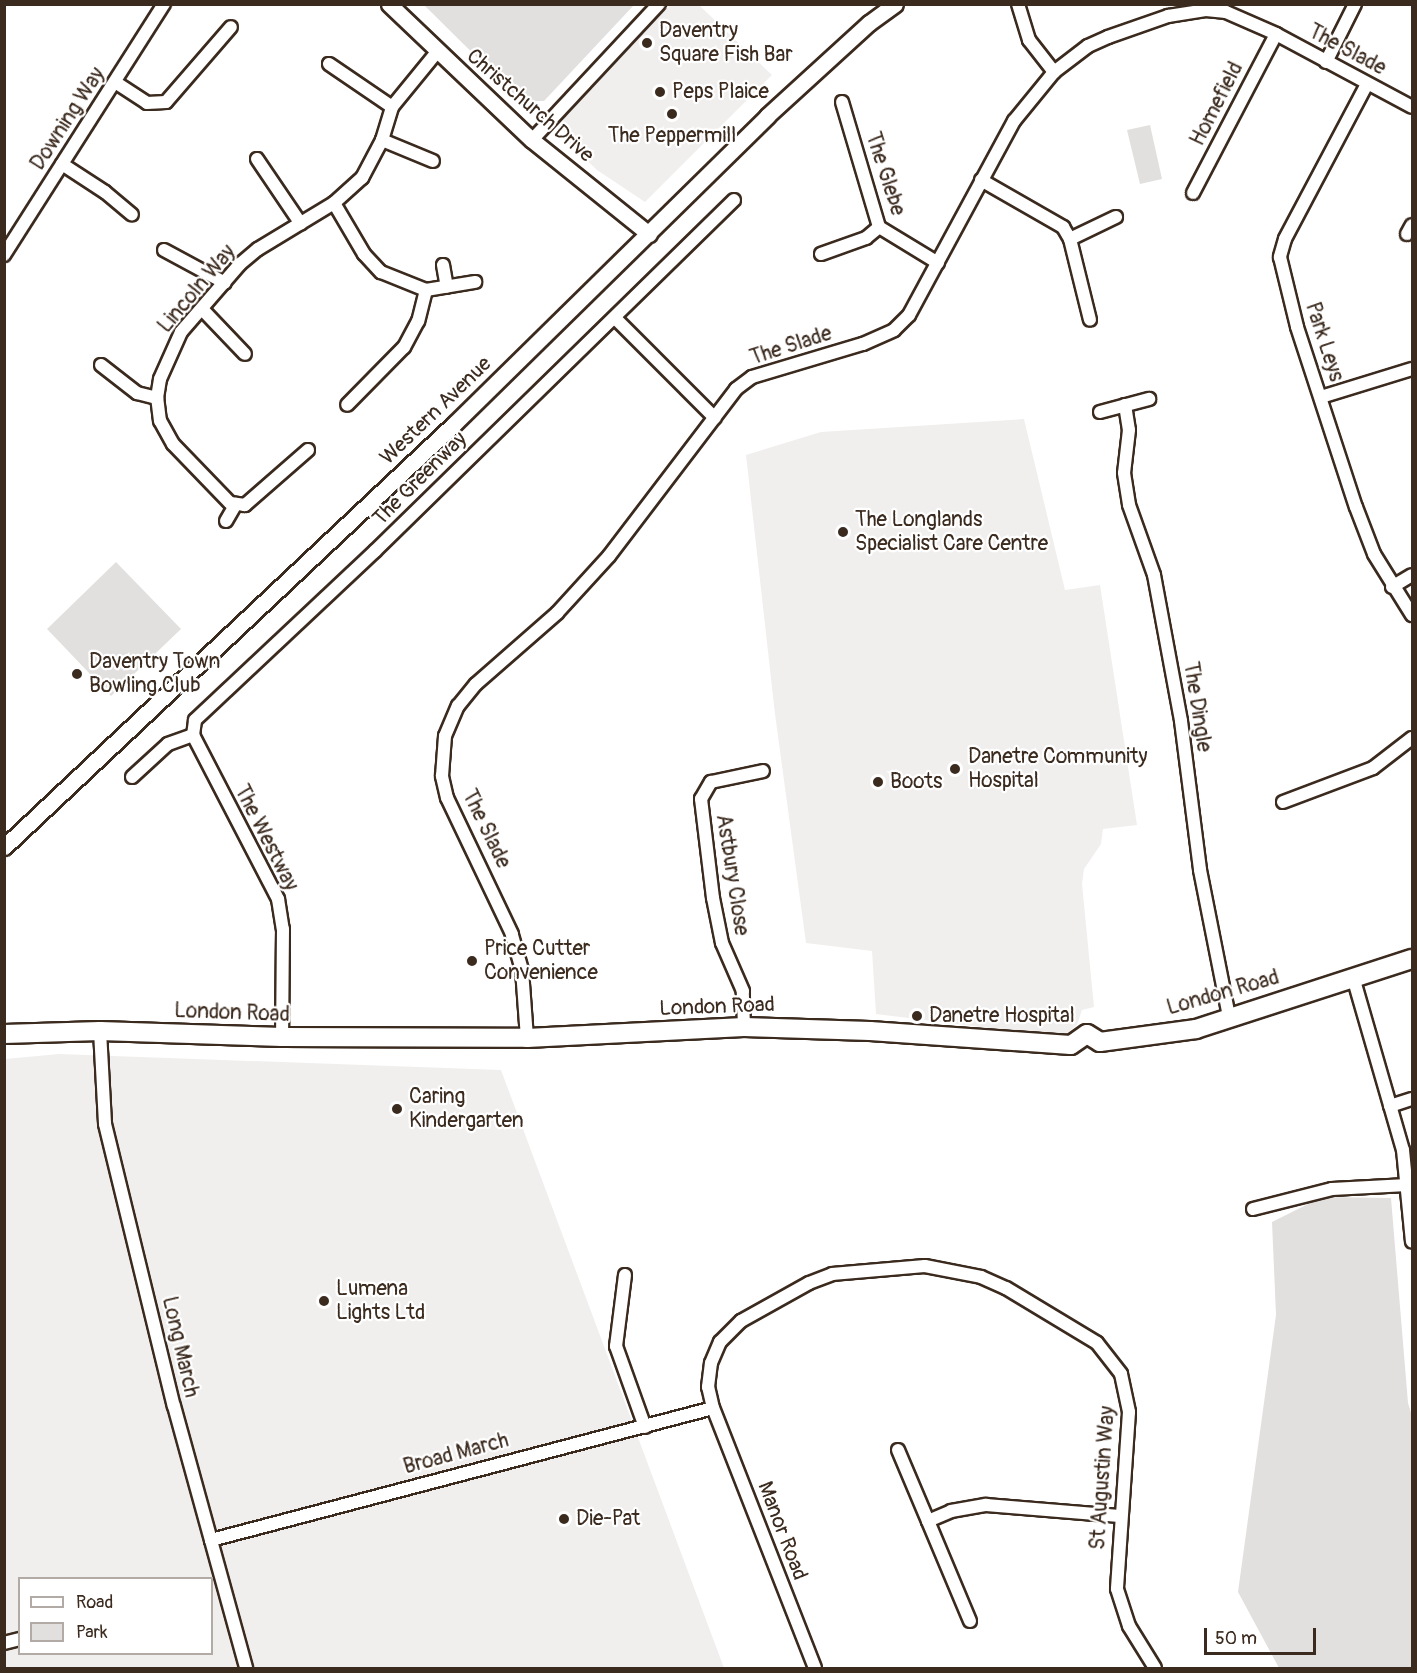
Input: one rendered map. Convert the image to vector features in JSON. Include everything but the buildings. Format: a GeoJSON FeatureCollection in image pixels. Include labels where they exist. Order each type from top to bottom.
{"type":"FeatureCollection","features":[{"type":"Feature","properties":{"kind":"main road","name":"London Road"},"geometry":{"type":"LineString","coordinates":[[4,1034],[100,1031],[282,1037],[527,1038],[744,1027],[870,1031],[1047,1046],[1071,1045],[1087,1034],[1100,1042],[1178,1032],[1413,959]]}},
{"type":"Feature","properties":{"kind":"street","name":"Downing Way"},"geometry":{"type":"LineString","coordinates":[[4,255],[164,4]]}},
{"type":"Feature","properties":{"kind":"street","name":"Christchurch Drive"},"geometry":{"type":"LineString","coordinates":[[388,4],[532,140],[649,234]]}},
{"type":"Feature","properties":{"kind":"street"},"geometry":{"type":"LineString","coordinates":[[532,140],[659,4]]}},
{"type":"Feature","properties":{"kind":"street","name":"Western Avenue"},"geometry":{"type":"LineString","coordinates":[[4,847],[437,440],[767,116],[869,23],[895,4]]}},
{"type":"Feature","properties":{"kind":"street"},"geometry":{"type":"LineString","coordinates":[[1018,4],[1029,40],[1054,72]]}},
{"type":"Feature","properties":{"kind":"street"},"geometry":{"type":"LineString","coordinates":[[1326,62],[1355,4]]}},
{"type":"Feature","properties":{"kind":"street","name":"The Slade"},"geometry":{"type":"LineString","coordinates":[[527,1038],[522,970],[512,934],[447,798],[442,776],[445,736],[459,706],[476,684],[585,585],[736,389],[752,377],[870,342],[894,330],[909,315],[1014,121],[1054,72],[1088,46],[1108,37],[1168,16],[1206,7],[1226,12],[1276,33],[1413,107]]}},
{"type":"Feature","properties":{"kind":"street"},"geometry":{"type":"LineString","coordinates":[[115,82],[147,103],[166,102],[231,27]]}},
{"type":"Feature","properties":{"kind":"street","name":"Homefield"},"geometry":{"type":"LineString","coordinates":[[1193,193],[1276,33]]}},
{"type":"Feature","properties":{"kind":"street","name":"Lincoln Way"},"geometry":{"type":"LineString","coordinates":[[236,504],[230,504],[173,444],[160,421],[157,398],[169,356],[181,332],[258,249],[334,203],[362,178],[382,141],[392,107],[437,52]]}},
{"type":"Feature","properties":{"kind":"street"},"geometry":{"type":"LineString","coordinates":[[329,64],[392,107]]}},
{"type":"Feature","properties":{"kind":"street","name":"Park Leys"},"geometry":{"type":"LineString","coordinates":[[1367,84],[1285,239],[1280,257],[1297,327],[1374,554],[1392,587],[1413,615]]}},
{"type":"Feature","properties":{"kind":"street","name":"The Glebe"},"geometry":{"type":"LineString","coordinates":[[842,102],[879,227],[938,263]]}},
{"type":"Feature","properties":{"kind":"street"},"geometry":{"type":"LineString","coordinates":[[382,141],[433,161]]}},
{"type":"Feature","properties":{"kind":"street"},"geometry":{"type":"LineString","coordinates":[[258,159],[301,224]]}},
{"type":"Feature","properties":{"kind":"street"},"geometry":{"type":"LineString","coordinates":[[62,164],[105,192],[132,216]]}},
{"type":"Feature","properties":{"kind":"street"},"geometry":{"type":"LineString","coordinates":[[981,180],[1044,214],[1063,227],[1070,239],[1089,320]]}},
{"type":"Feature","properties":{"kind":"street","name":"The Greenway"},"geometry":{"type":"LineString","coordinates":[[193,735],[195,720],[615,318],[734,200]]}},
{"type":"Feature","properties":{"kind":"street"},"geometry":{"type":"LineString","coordinates":[[334,203],[364,254],[381,272],[426,290],[475,282]]}},
{"type":"Feature","properties":{"kind":"street"},"geometry":{"type":"LineString","coordinates":[[1070,239],[1116,217]]}},
{"type":"Feature","properties":{"kind":"street"},"geometry":{"type":"LineString","coordinates":[[821,254],[866,238],[879,227]]}},
{"type":"Feature","properties":{"kind":"street"},"geometry":{"type":"LineString","coordinates":[[164,250],[225,283]]}},
{"type":"Feature","properties":{"kind":"street"},"geometry":{"type":"LineString","coordinates":[[443,265],[447,287]]}},
{"type":"Feature","properties":{"kind":"street"},"geometry":{"type":"LineString","coordinates":[[347,405],[404,347],[418,321],[426,290]]}},
{"type":"Feature","properties":{"kind":"street"},"geometry":{"type":"LineString","coordinates":[[202,309],[245,354]]}},
{"type":"Feature","properties":{"kind":"street"},"geometry":{"type":"LineString","coordinates":[[615,318],[715,418]]}},
{"type":"Feature","properties":{"kind":"street"},"geometry":{"type":"LineString","coordinates":[[101,365],[137,393],[157,398]]}},
{"type":"Feature","properties":{"kind":"street"},"geometry":{"type":"LineString","coordinates":[[1321,397],[1413,369]]}},
{"type":"Feature","properties":{"kind":"street"},"geometry":{"type":"LineString","coordinates":[[1100,412],[1149,399]]}},
{"type":"Feature","properties":{"kind":"street","name":"The Dingle"},"geometry":{"type":"LineString","coordinates":[[1125,405],[1129,430],[1124,473],[1129,505],[1154,574],[1180,722],[1200,870],[1229,1017]]}},
{"type":"Feature","properties":{"kind":"street"},"geometry":{"type":"LineString","coordinates":[[226,521],[236,504],[245,505],[308,450]]}},
{"type":"Feature","properties":{"kind":"street"},"geometry":{"type":"LineString","coordinates":[[1392,587],[1413,575]]}},
{"type":"Feature","properties":{"kind":"street"},"geometry":{"type":"LineString","coordinates":[[132,777],[168,744],[193,735]]}},
{"type":"Feature","properties":{"kind":"street","name":"The Westway"},"geometry":{"type":"LineString","coordinates":[[193,735],[278,899],[283,929],[282,1037]]}},
{"type":"Feature","properties":{"kind":"street"},"geometry":{"type":"LineString","coordinates":[[1283,802],[1373,768],[1413,738]]}},
{"type":"Feature","properties":{"kind":"street","name":"Astbury Close"},"geometry":{"type":"LineString","coordinates":[[744,1027],[743,991],[722,943],[713,898],[700,800],[711,782],[763,771]]}},
{"type":"Feature","properties":{"kind":"street"},"geometry":{"type":"LineString","coordinates":[[1353,977],[1402,1150],[1413,1242]]}},
{"type":"Feature","properties":{"kind":"street","name":"Long March"},"geometry":{"type":"LineString","coordinates":[[100,1031],[105,1125],[211,1540],[217,1589],[246,1668]]}},
{"type":"Feature","properties":{"kind":"street"},"geometry":{"type":"LineString","coordinates":[[1390,1106],[1413,1099]]}},
{"type":"Feature","properties":{"kind":"street"},"geometry":{"type":"LineString","coordinates":[[1253,1209],[1332,1189],[1407,1185]]}},
{"type":"Feature","properties":{"kind":"street","name":"St Augustin Way"},"geometry":{"type":"LineString","coordinates":[[713,1408],[708,1387],[711,1363],[720,1342],[741,1321],[808,1283],[832,1274],[914,1267],[981,1277],[1093,1340],[1121,1374],[1129,1412],[1120,1515],[1119,1599],[1129,1626],[1155,1668]]}},
{"type":"Feature","properties":{"kind":"street"},"geometry":{"type":"LineString","coordinates":[[625,1275],[616,1346],[645,1427]]}},
{"type":"Feature","properties":{"kind":"street","name":"Broad March"},"geometry":{"type":"LineString","coordinates":[[211,1540],[713,1408]]}},
{"type":"Feature","properties":{"kind":"street","name":"Manor Road"},"geometry":{"type":"LineString","coordinates":[[713,1408],[815,1668]]}},
{"type":"Feature","properties":{"kind":"street"},"geometry":{"type":"LineString","coordinates":[[898,1450],[970,1621]]}},
{"type":"Feature","properties":{"kind":"street"},"geometry":{"type":"LineString","coordinates":[[928,1521],[951,1511],[986,1505],[1120,1515]]}},
{"type":"Feature","properties":{"kind":"shaded area"},"geometry":{"type":"Polygon","coordinates":[[[671,4],[699,5],[772,75],[645,202],[597,170],[565,139],[563,117],[671,4]]]}},
{"type":"Feature","properties":{"kind":"shaded area","name":"Danetre Community Hospital"},"geometry":{"type":"Polygon","coordinates":[[[1024,419],[1065,590],[1100,585],[1137,825],[1103,829],[1101,844],[1084,869],[1082,884],[1094,1007],[1082,1010],[1077,1025],[1062,1037],[876,1014],[872,951],[806,943],[775,714],[746,455],[821,432],[1024,419]]]}},
{"type":"Feature","properties":{"kind":"shaded area"},"geometry":{"type":"Polygon","coordinates":[[[59,1054],[501,1070],[724,1668],[5,1668],[5,1059],[59,1054]]]}},
{"type":"Feature","properties":{"kind":"green space"},"geometry":{"type":"Polygon","coordinates":[[[424,5],[634,5],[544,101],[521,101],[424,5]]]}},
{"type":"Feature","properties":{"kind":"green space"},"geometry":{"type":"Polygon","coordinates":[[[1150,125],[1162,179],[1140,184],[1127,130],[1150,125]]]}},
{"type":"Feature","properties":{"kind":"green space"},"geometry":{"type":"Polygon","coordinates":[[[116,562],[181,629],[111,696],[47,629],[116,562]]]}},
{"type":"Feature","properties":{"kind":"green space"},"geometry":{"type":"Polygon","coordinates":[[[1322,1197],[1391,1198],[1408,1403],[1412,1416],[1412,1668],[1279,1668],[1238,1592],[1276,1315],[1272,1222],[1322,1197]]]}},
{"type":"Feature","properties":{"kind":"place","name":"Daventry Square Fish Bar"},"geometry":{"type":"Point","coordinates":[647,43]}},
{"type":"Feature","properties":{"kind":"place","name":"Peps Plaice"},"geometry":{"type":"Point","coordinates":[660,92]}},
{"type":"Feature","properties":{"kind":"place","name":"The Peppermill"},"geometry":{"type":"Point","coordinates":[672,114]}},
{"type":"Feature","properties":{"kind":"place","name":"The Longlands Specialist Care Centre"},"geometry":{"type":"Point","coordinates":[843,532]}},
{"type":"Feature","properties":{"kind":"place","name":"Daventry Town Bowling Club"},"geometry":{"type":"Point","coordinates":[77,674]}},
{"type":"Feature","properties":{"kind":"place","name":"Danetre Community Hospital"},"geometry":{"type":"Point","coordinates":[955,769]}},
{"type":"Feature","properties":{"kind":"place","name":"Boots"},"geometry":{"type":"Point","coordinates":[878,782]}},
{"type":"Feature","properties":{"kind":"place","name":"Price Cutter Convenience"},"geometry":{"type":"Point","coordinates":[472,961]}},
{"type":"Feature","properties":{"kind":"place","name":"Danetre Hospital"},"geometry":{"type":"Point","coordinates":[917,1016]}},
{"type":"Feature","properties":{"kind":"place","name":"Caring Kindergarten"},"geometry":{"type":"Point","coordinates":[397,1109]}},
{"type":"Feature","properties":{"kind":"place","name":"Lumena Lights Ltd"},"geometry":{"type":"Point","coordinates":[324,1301]}},
{"type":"Feature","properties":{"kind":"place","name":"Die-Pat"},"geometry":{"type":"Point","coordinates":[564,1519]}}]}
